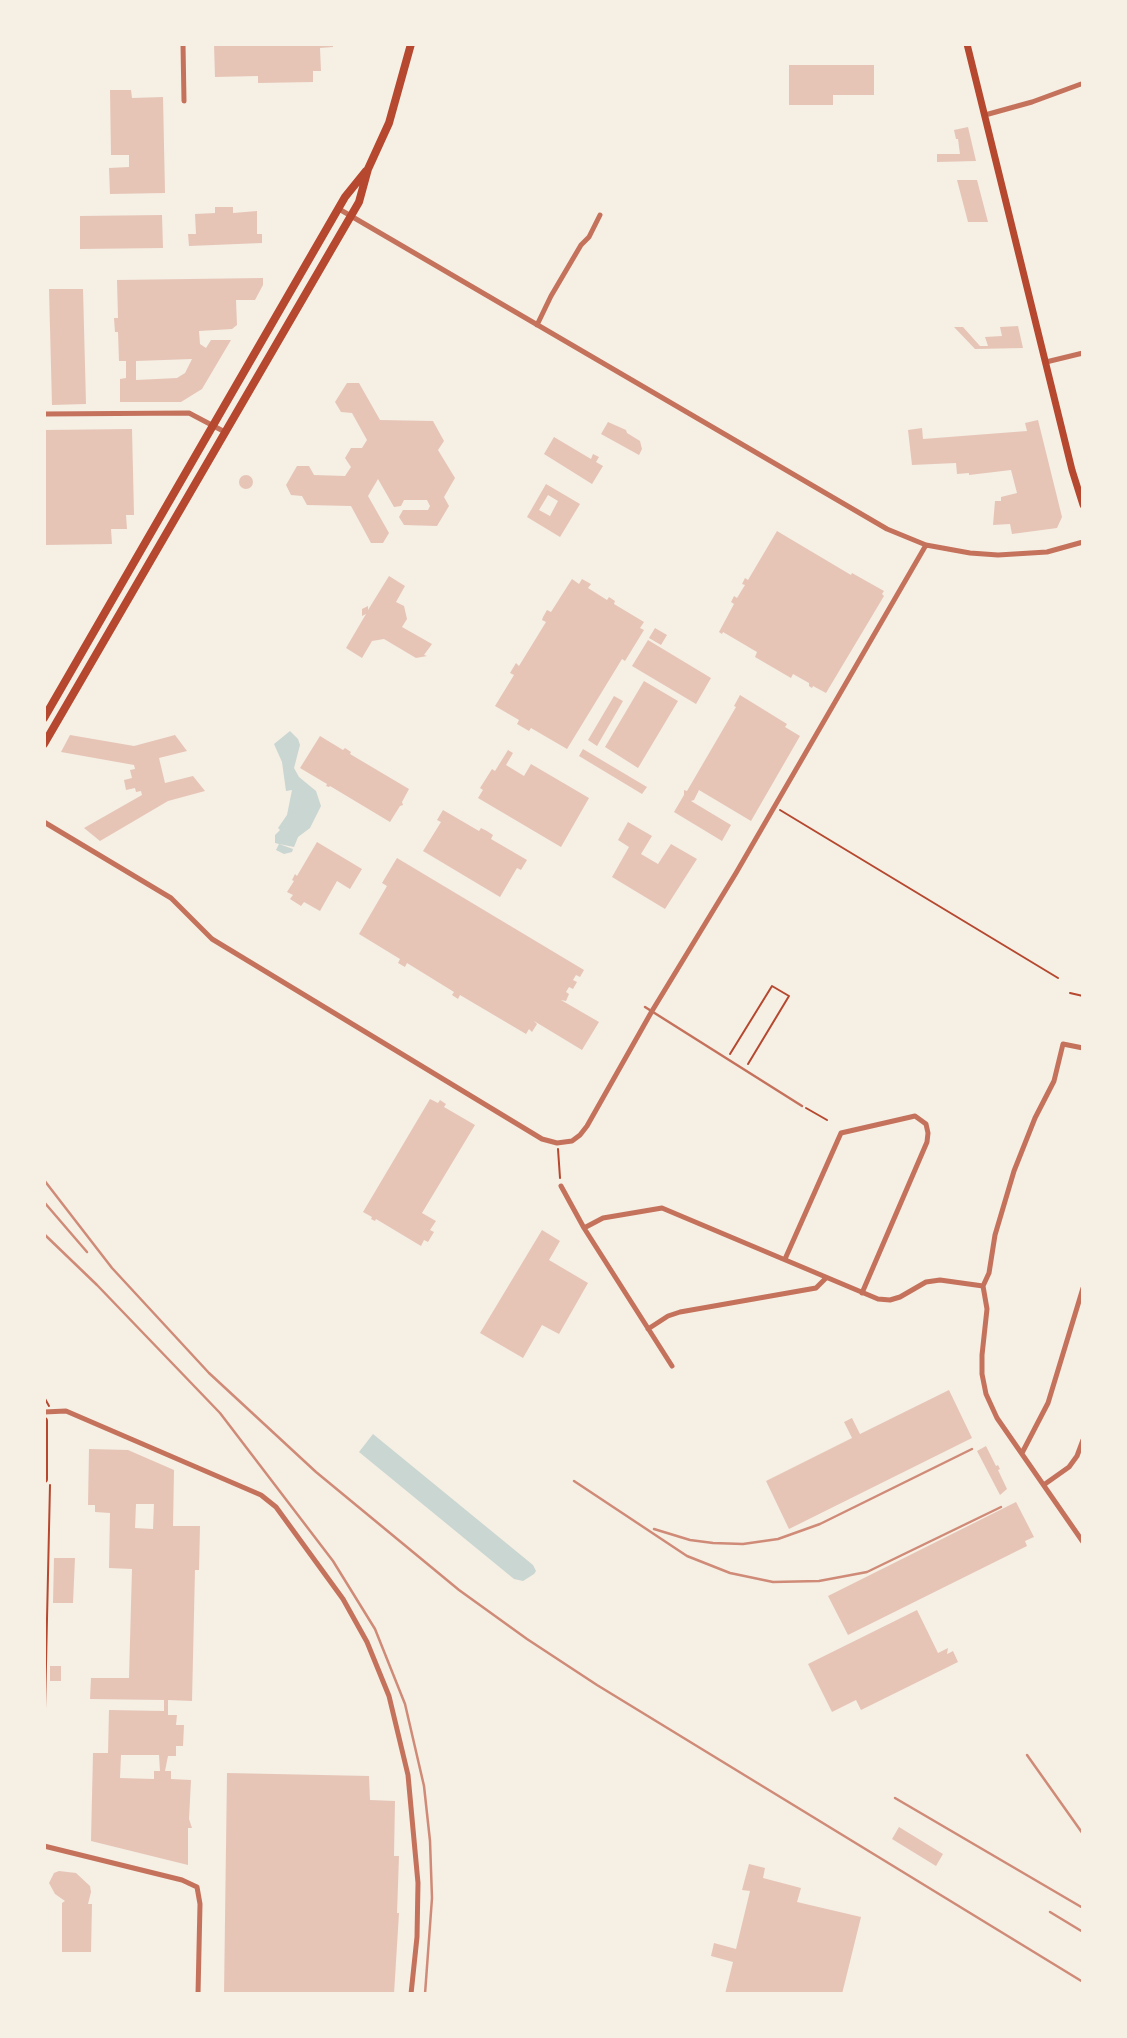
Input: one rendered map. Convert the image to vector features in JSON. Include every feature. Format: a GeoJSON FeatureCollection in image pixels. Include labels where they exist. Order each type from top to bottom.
{"type":"FeatureCollection","features":[{"type":"Feature","properties":{"kind":"main road"},"geometry":{"type":"LineString","coordinates":[[44,744],[359,202],[368,169],[389,123],[411,44]]}},
{"type":"Feature","properties":{"kind":"main road"},"geometry":{"type":"LineString","coordinates":[[967,44],[1072,470],[1083,505]]}},
{"type":"Feature","properties":{"kind":"main road"},"geometry":{"type":"LineString","coordinates":[[44,718],[345,197],[368,169]]}},
{"type":"Feature","properties":{"kind":"main road"},"geometry":{"type":"LineString","coordinates":[[44,1421],[47,1477]]}},
{"type":"Feature","properties":{"kind":"street"},"geometry":{"type":"LineString","coordinates":[[183,44],[184,101]]}},
{"type":"Feature","properties":{"kind":"street"},"geometry":{"type":"LineString","coordinates":[[985,115],[1082,86]]}},
{"type":"Feature","properties":{"kind":"street"},"geometry":{"type":"LineString","coordinates":[[339,209],[864,516],[926,545],[998,555],[1047,552],[1083,542]]}},
{"type":"Feature","properties":{"kind":"street"},"geometry":{"type":"LineString","coordinates":[[537,325],[551,296],[600,215]]}},
{"type":"Feature","properties":{"kind":"street"},"geometry":{"type":"LineString","coordinates":[[1046,362],[1083,353]]}},
{"type":"Feature","properties":{"kind":"street"},"geometry":{"type":"LineString","coordinates":[[44,414],[182,412],[194,414],[225,432]]}},
{"type":"Feature","properties":{"kind":"street"},"geometry":{"type":"LineString","coordinates":[[44,822],[171,898],[212,939],[542,1139],[557,1143],[572,1140],[587,1126],[926,545]]}},
{"type":"Feature","properties":{"kind":"street"},"geometry":{"type":"LineString","coordinates":[[1083,1048],[1063,1044],[1054,1081],[1035,1118],[1014,1171],[984,1286],[986,1309],[982,1374],[986,1394],[997,1418],[1083,1542]]}},
{"type":"Feature","properties":{"kind":"street"},"geometry":{"type":"LineString","coordinates":[[785,1259],[841,1133],[915,1116],[926,1124],[927,1142],[862,1293]]}},
{"type":"Feature","properties":{"kind":"street"},"geometry":{"type":"LineString","coordinates":[[561,1186],[584,1228],[672,1366]]}},
{"type":"Feature","properties":{"kind":"street"},"geometry":{"type":"LineString","coordinates":[[584,1228],[603,1218],[662,1208],[878,1299],[890,1300],[926,1282],[940,1280],[984,1286]]}},
{"type":"Feature","properties":{"kind":"street"},"geometry":{"type":"LineString","coordinates":[[648,1329],[680,1312],[816,1287],[826,1278]]}},
{"type":"Feature","properties":{"kind":"street"},"geometry":{"type":"LineString","coordinates":[[1023,1453],[1048,1403],[1083,1288]]}},
{"type":"Feature","properties":{"kind":"street"},"geometry":{"type":"LineString","coordinates":[[47,1412],[66,1411],[261,1495],[276,1507],[343,1599],[366,1642],[389,1696],[406,1764],[418,1883],[417,1937],[411,1994]]}},
{"type":"Feature","properties":{"kind":"street"},"geometry":{"type":"LineString","coordinates":[[1045,1484],[1069,1468],[1083,1440]]}},
{"type":"Feature","properties":{"kind":"street"},"geometry":{"type":"LineString","coordinates":[[44,1846],[182,1880],[197,1887],[200,1904],[198,1994]]}},
{"type":"Feature","properties":{"kind":"lane"},"geometry":{"type":"LineString","coordinates":[[645,1007],[804,1107]]}},
{"type":"Feature","properties":{"kind":"path"},"geometry":{"type":"LineString","coordinates":[[774,806],[1058,978]]}},
{"type":"Feature","properties":{"kind":"path"},"geometry":{"type":"LineString","coordinates":[[726,1059],[772,986],[789,996],[744,1071]]}},
{"type":"Feature","properties":{"kind":"path"},"geometry":{"type":"LineString","coordinates":[[1070,993],[1083,996]]}},
{"type":"Feature","properties":{"kind":"path"},"geometry":{"type":"LineString","coordinates":[[804,1107],[827,1120]]}},
{"type":"Feature","properties":{"kind":"path"},"geometry":{"type":"LineString","coordinates":[[557,1143],[561,1186]]}},
{"type":"Feature","properties":{"kind":"path"},"geometry":{"type":"LineString","coordinates":[[44,1397],[47,1412]]}},
{"type":"Feature","properties":{"kind":"path"},"geometry":{"type":"LineString","coordinates":[[44,1753],[47,1477]]}},
{"type":"Feature","properties":{"kind":"shaded area"},"geometry":{"type":"Polygon","coordinates":[[[290,731],[300,745],[294,768],[299,777],[316,791],[321,806],[310,828],[298,837],[294,847],[275,843],[275,835],[280,830],[278,828],[287,815],[292,790],[286,791],[282,762],[274,744],[290,731]]]}},
{"type":"Feature","properties":{"kind":"shaded area"},"geometry":{"type":"Polygon","coordinates":[[[279,844],[293,849],[292,852],[284,854],[276,850],[279,844]]]}},
{"type":"Feature","properties":{"kind":"shaded area"},"geometry":{"type":"Polygon","coordinates":[[[373,1434],[533,1565],[536,1571],[534,1574],[523,1581],[514,1579],[359,1452],[373,1434]]]}},
{"type":"Feature","properties":{"kind":"building"},"geometry":{"type":"Polygon","coordinates":[[[214,44],[333,44],[333,47],[320,48],[321,71],[313,71],[313,82],[258,83],[258,76],[215,77],[214,44]]]}},
{"type":"Feature","properties":{"kind":"building"},"geometry":{"type":"Polygon","coordinates":[[[789,65],[874,65],[874,95],[833,95],[833,105],[789,105],[789,65]]]}},
{"type":"Feature","properties":{"kind":"building"},"geometry":{"type":"Polygon","coordinates":[[[110,90],[131,90],[132,98],[163,97],[165,193],[110,194],[109,168],[129,167],[129,155],[111,155],[110,90]]]}},
{"type":"Feature","properties":{"kind":"building"},"geometry":{"type":"Polygon","coordinates":[[[968,127],[976,161],[937,162],[937,154],[960,154],[954,130],[968,127]]]}},
{"type":"Feature","properties":{"kind":"building"},"geometry":{"type":"Polygon","coordinates":[[[957,180],[977,180],[988,222],[968,222],[957,180]]]}},
{"type":"Feature","properties":{"kind":"building"},"geometry":{"type":"Polygon","coordinates":[[[215,207],[233,207],[233,213],[257,211],[257,234],[262,234],[262,243],[189,246],[188,234],[196,234],[195,214],[215,213],[215,207]]]}},
{"type":"Feature","properties":{"kind":"building"},"geometry":{"type":"Polygon","coordinates":[[[162,215],[163,248],[80,249],[80,216],[162,215]]]}},
{"type":"Feature","properties":{"kind":"building"},"geometry":{"type":"Polygon","coordinates":[[[263,278],[263,285],[255,300],[236,300],[237,325],[232,329],[199,331],[200,344],[206,348],[211,340],[231,340],[202,389],[181,402],[120,402],[120,379],[126,378],[126,361],[119,361],[118,332],[115,332],[114,318],[118,318],[117,280],[263,278]],[[192,359],[136,361],[136,380],[177,378],[185,373],[192,359]]]}},
{"type":"Feature","properties":{"kind":"building"},"geometry":{"type":"Polygon","coordinates":[[[49,289],[83,289],[86,404],[52,405],[49,289]]]}},
{"type":"Feature","properties":{"kind":"building"},"geometry":{"type":"Polygon","coordinates":[[[1018,326],[1023,348],[975,349],[954,327],[963,327],[980,346],[988,346],[985,337],[1002,336],[1000,327],[1018,326]]]}},
{"type":"Feature","properties":{"kind":"building"},"geometry":{"type":"Polygon","coordinates":[[[347,383],[359,383],[380,420],[433,421],[444,441],[438,450],[455,478],[444,497],[449,506],[437,526],[404,525],[399,517],[403,510],[428,510],[430,506],[427,500],[404,500],[401,506],[394,507],[378,479],[368,496],[389,533],[383,543],[371,543],[351,506],[307,505],[302,496],[291,495],[286,485],[297,466],[309,466],[314,475],[345,476],[351,467],[345,458],[351,448],[362,448],[367,440],[352,413],[341,412],[335,402],[347,383]]]}},
{"type":"Feature","properties":{"kind":"building"},"geometry":{"type":"Polygon","coordinates":[[[1038,420],[1062,517],[1057,528],[1012,534],[1010,524],[993,525],[995,501],[1017,493],[1011,470],[969,475],[957,474],[956,463],[912,465],[908,430],[922,428],[923,439],[1027,431],[1025,423],[1038,420]]]}},
{"type":"Feature","properties":{"kind":"building"},"geometry":{"type":"Polygon","coordinates":[[[608,422],[626,430],[640,441],[642,449],[639,455],[601,434],[608,422]]]}},
{"type":"Feature","properties":{"kind":"building"},"geometry":{"type":"Polygon","coordinates":[[[132,429],[134,515],[126,515],[127,529],[111,529],[112,544],[44,545],[44,430],[132,429]]]}},
{"type":"Feature","properties":{"kind":"building"},"geometry":{"type":"Polygon","coordinates":[[[554,437],[591,459],[593,454],[599,457],[596,462],[603,466],[592,484],[544,454],[554,437]]]}},
{"type":"Feature","properties":{"kind":"building"},"geometry":{"type":"Polygon","coordinates":[[[246,475],[251,477],[251,487],[246,489],[241,487],[239,482],[241,477],[246,475]]]}},
{"type":"Feature","properties":{"kind":"building"},"geometry":{"type":"Polygon","coordinates":[[[546,484],[580,504],[560,537],[527,517],[546,484]],[[548,495],[539,510],[550,516],[558,501],[548,495]]]}},
{"type":"Feature","properties":{"kind":"building"},"geometry":{"type":"Polygon","coordinates":[[[777,531],[851,575],[852,573],[884,591],[884,596],[826,693],[813,686],[812,688],[809,683],[793,674],[791,678],[755,657],[757,652],[719,632],[734,604],[731,602],[734,596],[737,598],[745,585],[742,584],[745,578],[748,580],[777,531]]]}},
{"type":"Feature","properties":{"kind":"building"},"geometry":{"type":"Polygon","coordinates":[[[389,576],[405,586],[396,602],[404,606],[407,619],[402,627],[432,644],[424,655],[427,656],[416,658],[384,639],[372,641],[362,658],[346,648],[366,614],[362,616],[362,609],[368,606],[368,610],[389,576]]]}},
{"type":"Feature","properties":{"kind":"building"},"geometry":{"type":"Polygon","coordinates":[[[572,579],[579,584],[582,579],[591,584],[588,588],[607,600],[609,597],[615,601],[614,604],[644,622],[640,628],[644,630],[625,661],[622,659],[567,749],[531,728],[529,731],[517,724],[519,720],[495,706],[514,675],[510,673],[516,663],[519,666],[546,622],[542,620],[547,610],[551,612],[572,579]]]}},
{"type":"Feature","properties":{"kind":"building"},"geometry":{"type":"Polygon","coordinates":[[[655,628],[667,635],[661,645],[649,638],[655,628]]]}},
{"type":"Feature","properties":{"kind":"building"},"geometry":{"type":"Polygon","coordinates":[[[648,640],[711,678],[696,704],[632,666],[648,640]]]}},
{"type":"Feature","properties":{"kind":"building"},"geometry":{"type":"Polygon","coordinates":[[[644,681],[678,701],[638,768],[605,747],[644,681]]]}},
{"type":"Feature","properties":{"kind":"building"},"geometry":{"type":"Polygon","coordinates":[[[740,695],[787,724],[785,727],[800,736],[751,821],[699,790],[691,801],[731,825],[722,841],[674,812],[684,790],[687,791],[736,707],[734,706],[740,695]]]}},
{"type":"Feature","properties":{"kind":"building"},"geometry":{"type":"Polygon","coordinates":[[[614,696],[623,701],[597,746],[588,740],[614,696]]]}},
{"type":"Feature","properties":{"kind":"building"},"geometry":{"type":"Polygon","coordinates":[[[70,735],[134,746],[175,735],[187,751],[159,758],[165,783],[193,776],[205,791],[168,801],[100,841],[84,828],[142,795],[141,791],[136,792],[135,788],[126,790],[124,780],[132,778],[130,770],[135,769],[134,765],[61,752],[70,735]]]}},
{"type":"Feature","properties":{"kind":"building"},"geometry":{"type":"Polygon","coordinates":[[[320,736],[343,750],[345,748],[350,754],[409,789],[403,805],[390,822],[300,768],[320,736]]]}},
{"type":"Feature","properties":{"kind":"building"},"geometry":{"type":"Polygon","coordinates":[[[583,749],[647,787],[642,794],[579,756],[583,749]]]}},
{"type":"Feature","properties":{"kind":"building"},"geometry":{"type":"Polygon","coordinates":[[[508,750],[513,753],[506,765],[524,776],[531,764],[589,798],[561,847],[478,798],[483,790],[480,788],[508,750]]]}},
{"type":"Feature","properties":{"kind":"building"},"geometry":{"type":"Polygon","coordinates":[[[443,810],[479,831],[481,828],[487,831],[493,835],[491,839],[527,860],[521,870],[517,868],[500,897],[423,851],[441,822],[437,820],[443,810]]]}},
{"type":"Feature","properties":{"kind":"building"},"geometry":{"type":"Polygon","coordinates":[[[628,822],[652,836],[641,854],[658,864],[671,844],[697,859],[665,909],[612,877],[629,847],[618,840],[628,822]]]}},
{"type":"Feature","properties":{"kind":"building"},"geometry":{"type":"Polygon","coordinates":[[[317,842],[362,869],[350,889],[337,881],[320,911],[304,902],[301,906],[290,899],[293,895],[287,892],[295,874],[297,876],[317,842]]]}},
{"type":"Feature","properties":{"kind":"building"},"geometry":{"type":"Polygon","coordinates":[[[397,858],[584,970],[580,977],[576,975],[573,980],[577,982],[573,989],[569,987],[566,992],[569,994],[566,1001],[561,1000],[599,1022],[582,1050],[534,1021],[537,1024],[532,1032],[529,1029],[526,1034],[460,995],[458,999],[452,995],[454,992],[407,963],[405,967],[398,963],[400,959],[359,934],[387,886],[382,883],[397,858]]]}},
{"type":"Feature","properties":{"kind":"building"},"geometry":{"type":"Polygon","coordinates":[[[430,1099],[438,1103],[440,1100],[446,1104],[444,1107],[475,1125],[422,1213],[436,1221],[430,1230],[434,1232],[428,1242],[424,1240],[421,1246],[363,1212],[430,1099]]]}},
{"type":"Feature","properties":{"kind":"building"},"geometry":{"type":"Polygon","coordinates":[[[542,1230],[560,1241],[549,1260],[588,1283],[559,1334],[542,1325],[523,1358],[480,1333],[542,1230]]]}},
{"type":"Feature","properties":{"kind":"building"},"geometry":{"type":"Polygon","coordinates":[[[949,1390],[972,1438],[789,1529],[766,1481],[852,1438],[844,1422],[852,1418],[860,1434],[949,1390]]]}},
{"type":"Feature","properties":{"kind":"building"},"geometry":{"type":"Polygon","coordinates":[[[986,1446],[1000,1469],[998,1470],[1007,1489],[1000,1495],[977,1451],[986,1446]]]}},
{"type":"Feature","properties":{"kind":"building"},"geometry":{"type":"Polygon","coordinates":[[[89,1449],[128,1450],[174,1470],[173,1526],[200,1526],[199,1570],[195,1570],[192,1701],[168,1700],[168,1715],[177,1715],[176,1725],[184,1725],[183,1746],[176,1746],[176,1756],[168,1756],[165,1771],[171,1771],[171,1779],[191,1780],[189,1819],[192,1828],[188,1828],[188,1865],[91,1841],[93,1753],[108,1753],[109,1710],[164,1711],[164,1700],[90,1699],[91,1678],[129,1678],[132,1569],[109,1568],[110,1513],[95,1512],[95,1505],[88,1505],[89,1449]],[[136,1504],[135,1528],[153,1529],[154,1504],[136,1504]],[[121,1755],[120,1778],[154,1779],[154,1771],[160,1771],[159,1755],[121,1755]]]}},
{"type":"Feature","properties":{"kind":"building"},"geometry":{"type":"Polygon","coordinates":[[[1016,1502],[1034,1537],[1025,1541],[1027,1546],[848,1635],[828,1596],[1016,1502]]]}},
{"type":"Feature","properties":{"kind":"building"},"geometry":{"type":"Polygon","coordinates":[[[54,1558],[75,1558],[73,1603],[53,1603],[54,1558]]]}},
{"type":"Feature","properties":{"kind":"building"},"geometry":{"type":"Polygon","coordinates":[[[917,1610],[938,1653],[948,1648],[947,1654],[953,1651],[958,1662],[861,1710],[856,1700],[832,1712],[808,1664],[917,1610]]]}},
{"type":"Feature","properties":{"kind":"building"},"geometry":{"type":"Polygon","coordinates":[[[50,1666],[61,1666],[61,1681],[50,1681],[50,1666]]]}},
{"type":"Feature","properties":{"kind":"building"},"geometry":{"type":"Polygon","coordinates":[[[227,1773],[369,1776],[370,1800],[395,1801],[394,1856],[399,1856],[399,1913],[394,1994],[224,1994],[227,1773]]]}},
{"type":"Feature","properties":{"kind":"building"},"geometry":{"type":"Polygon","coordinates":[[[899,1827],[943,1854],[936,1866],[892,1839],[899,1827]]]}},
{"type":"Feature","properties":{"kind":"building"},"geometry":{"type":"Polygon","coordinates":[[[749,1864],[765,1868],[763,1878],[801,1888],[797,1902],[861,1917],[842,1994],[725,1994],[733,1962],[711,1956],[714,1943],[736,1949],[750,1891],[742,1890],[749,1864]]]}},
{"type":"Feature","properties":{"kind":"building"},"geometry":{"type":"Polygon","coordinates":[[[54,1873],[76,1873],[90,1886],[88,1904],[92,1904],[91,1952],[62,1952],[62,1903],[65,1901],[55,1894],[49,1883],[54,1873]]]}},
{"type":"Feature","properties":{"kind":"railway"},"geometry":{"type":"LineString","coordinates":[[44,1180],[112,1268],[209,1373],[316,1472],[459,1590],[597,1685],[1083,1982]]}},
{"type":"Feature","properties":{"kind":"railway"},"geometry":{"type":"LineString","coordinates":[[44,1202],[87,1252]]}},
{"type":"Feature","properties":{"kind":"railway"},"geometry":{"type":"LineString","coordinates":[[44,1234],[220,1413],[333,1561],[375,1629],[405,1704],[424,1786],[432,1898],[425,1994]]}},
{"type":"Feature","properties":{"kind":"railway"},"geometry":{"type":"LineString","coordinates":[[654,1529],[690,1540],[713,1543],[743,1544],[778,1539],[820,1524],[972,1449]]}},
{"type":"Feature","properties":{"kind":"railway"},"geometry":{"type":"LineString","coordinates":[[574,1481],[687,1556],[730,1573],[773,1582],[819,1581],[867,1572],[1001,1507]]}},
{"type":"Feature","properties":{"kind":"railway"},"geometry":{"type":"LineString","coordinates":[[1027,1755],[1083,1834]]}},
{"type":"Feature","properties":{"kind":"railway"},"geometry":{"type":"LineString","coordinates":[[895,1798],[1083,1908]]}},
{"type":"Feature","properties":{"kind":"railway"},"geometry":{"type":"LineString","coordinates":[[1050,1912],[1083,1932]]}}]}
